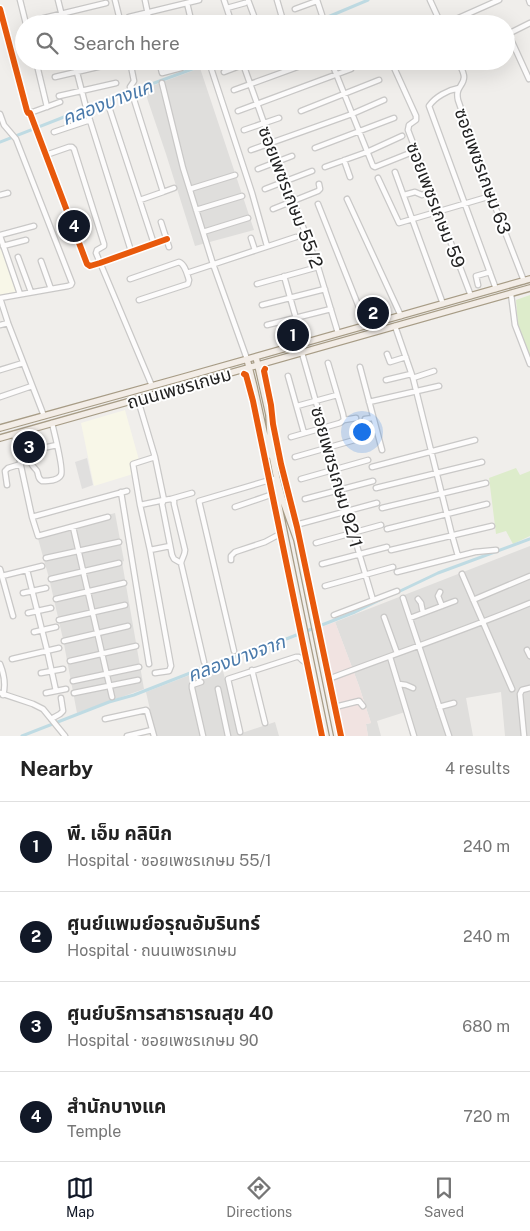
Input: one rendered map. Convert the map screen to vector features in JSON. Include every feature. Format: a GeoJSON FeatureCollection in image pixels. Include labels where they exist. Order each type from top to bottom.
{"type":"FeatureCollection","features":[{"type":"Feature","properties":{"kind":"main road","name":"ถนนเพชรเกษม"},"geometry":{"type":"LineString","coordinates":[[0,428],[527,280]]}},
{"type":"Feature","properties":{"kind":"main road","name":"ถนนเพชรเกษม"},"geometry":{"type":"LineString","coordinates":[[0,438],[530,288]]}},
{"type":"Feature","properties":{"kind":"main road"},"geometry":{"type":"LineString","coordinates":[[346,331],[350,339]]}},
{"type":"Feature","properties":{"kind":"main road"},"geometry":{"type":"LineString","coordinates":[[256,357],[269,415],[271,449],[277,480],[299,548],[337,736]]}},
{"type":"Feature","properties":{"kind":"main road"},"geometry":{"type":"LineString","coordinates":[[247,359],[326,736]]}},
{"type":"Feature","properties":{"kind":"main road"},"geometry":{"type":"LineString","coordinates":[[284,533],[293,528]]}},
{"type":"Feature","properties":{"kind":"street"},"geometry":{"type":"LineString","coordinates":[[20,0],[24,15]]}},
{"type":"Feature","properties":{"kind":"street"},"geometry":{"type":"LineString","coordinates":[[58,0],[62,13]]}},
{"type":"Feature","properties":{"kind":"street"},"geometry":{"type":"LineString","coordinates":[[116,0],[119,15]]}},
{"type":"Feature","properties":{"kind":"street"},"geometry":{"type":"LineString","coordinates":[[145,0],[148,13]]}},
{"type":"Feature","properties":{"kind":"street"},"geometry":{"type":"LineString","coordinates":[[138,15],[199,0]]}},
{"type":"Feature","properties":{"kind":"street"},"geometry":{"type":"LineString","coordinates":[[224,0],[229,15]]}},
{"type":"Feature","properties":{"kind":"street"},"geometry":{"type":"LineString","coordinates":[[277,0],[281,15]]}},
{"type":"Feature","properties":{"kind":"street"},"geometry":{"type":"LineString","coordinates":[[430,0],[437,15]]}},
{"type":"Feature","properties":{"kind":"street"},"geometry":{"type":"LineString","coordinates":[[466,15],[499,0]]}},
{"type":"Feature","properties":{"kind":"street"},"geometry":{"type":"LineString","coordinates":[[295,9],[317,1],[322,15]]}},
{"type":"Feature","properties":{"kind":"street"},"geometry":{"type":"LineString","coordinates":[[227,8],[247,2],[253,15]]}},
{"type":"Feature","properties":{"kind":"street"},"geometry":{"type":"LineString","coordinates":[[55,15],[106,3]]}},
{"type":"Feature","properties":{"kind":"street"},"geometry":{"type":"LineString","coordinates":[[188,3],[190,15]]}},
{"type":"Feature","properties":{"kind":"street"},"geometry":{"type":"LineString","coordinates":[[0,9],[15,66]]}},
{"type":"Feature","properties":{"kind":"street"},"geometry":{"type":"LineString","coordinates":[[515,30],[530,23]]}},
{"type":"Feature","properties":{"kind":"street"},"geometry":{"type":"LineString","coordinates":[[515,50],[529,79]]}},
{"type":"Feature","properties":{"kind":"street"},"geometry":{"type":"LineString","coordinates":[[16,70],[27,111],[30,113],[36,128],[87,264],[90,266],[100,263],[167,239]]}},
{"type":"Feature","properties":{"kind":"street"},"geometry":{"type":"LineString","coordinates":[[38,70],[47,107]]}},
{"type":"Feature","properties":{"kind":"street"},"geometry":{"type":"LineString","coordinates":[[54,77],[84,70]]}},
{"type":"Feature","properties":{"kind":"street"},"geometry":{"type":"LineString","coordinates":[[132,70],[134,81],[130,87],[163,192]]}},
{"type":"Feature","properties":{"kind":"street"},"geometry":{"type":"LineString","coordinates":[[161,70],[162,73],[173,70]]}},
{"type":"Feature","properties":{"kind":"street"},"geometry":{"type":"LineString","coordinates":[[212,70],[252,193],[267,246]]}},
{"type":"Feature","properties":{"kind":"street"},"geometry":{"type":"LineString","coordinates":[[224,72],[228,70]]}},
{"type":"Feature","properties":{"kind":"street","name":"ซอยเพชรเกษม 55/2"},"geometry":{"type":"LineString","coordinates":[[245,70],[318,268],[338,333]]}},
{"type":"Feature","properties":{"kind":"street"},"geometry":{"type":"LineString","coordinates":[[234,90],[289,70]]}},
{"type":"Feature","properties":{"kind":"street"},"geometry":{"type":"LineString","coordinates":[[334,70],[374,167],[410,153]]}},
{"type":"Feature","properties":{"kind":"street"},"geometry":{"type":"LineString","coordinates":[[238,111],[348,70]]}},
{"type":"Feature","properties":{"kind":"street","name":"ซอยเพชรเกษม 59"},"geometry":{"type":"LineString","coordinates":[[395,70],[416,116],[416,120],[409,125],[408,130],[471,296]]}},
{"type":"Feature","properties":{"kind":"street","name":"ซอยเพชรเกษม 63"},"geometry":{"type":"LineString","coordinates":[[461,70],[464,77],[458,88],[458,100],[491,196],[527,280]]}},
{"type":"Feature","properties":{"kind":"street"},"geometry":{"type":"LineString","coordinates":[[76,72],[131,252]]}},
{"type":"Feature","properties":{"kind":"street"},"geometry":{"type":"LineString","coordinates":[[301,111],[379,80]]}},
{"type":"Feature","properties":{"kind":"street"},"geometry":{"type":"LineString","coordinates":[[60,96],[116,83]]}},
{"type":"Feature","properties":{"kind":"street"},"geometry":{"type":"LineString","coordinates":[[162,84],[183,168],[206,243],[247,359]]}},
{"type":"Feature","properties":{"kind":"street"},"geometry":{"type":"LineString","coordinates":[[458,88],[433,101],[430,104],[430,109],[496,289]]}},
{"type":"Feature","properties":{"kind":"street"},"geometry":{"type":"LineString","coordinates":[[252,150],[352,114],[384,100]]}},
{"type":"Feature","properties":{"kind":"street"},"geometry":{"type":"LineString","coordinates":[[30,113],[60,102]]}},
{"type":"Feature","properties":{"kind":"street"},"geometry":{"type":"LineString","coordinates":[[109,107],[154,244]]}},
{"type":"Feature","properties":{"kind":"street"},"geometry":{"type":"LineString","coordinates":[[0,114],[4,125],[14,137],[72,283],[71,285],[52,289],[0,298],[44,416]]}},
{"type":"Feature","properties":{"kind":"street"},"geometry":{"type":"LineString","coordinates":[[244,130],[279,118]]}},
{"type":"Feature","properties":{"kind":"street"},"geometry":{"type":"LineString","coordinates":[[316,148],[394,118]]}},
{"type":"Feature","properties":{"kind":"street"},"geometry":{"type":"LineString","coordinates":[[54,132],[90,120]]}},
{"type":"Feature","properties":{"kind":"street"},"geometry":{"type":"LineString","coordinates":[[325,167],[367,152],[402,136]]}},
{"type":"Feature","properties":{"kind":"street"},"geometry":{"type":"LineString","coordinates":[[46,155],[69,147],[74,149],[104,244],[104,246],[96,251],[152,386]]}},
{"type":"Feature","properties":{"kind":"street"},"geometry":{"type":"LineString","coordinates":[[258,169],[292,156]]}},
{"type":"Feature","properties":{"kind":"street"},"geometry":{"type":"LineString","coordinates":[[344,160],[350,177]]}},
{"type":"Feature","properties":{"kind":"street"},"geometry":{"type":"LineString","coordinates":[[265,189],[312,171]]}},
{"type":"Feature","properties":{"kind":"street"},"geometry":{"type":"LineString","coordinates":[[395,172],[444,304]]}},
{"type":"Feature","properties":{"kind":"street"},"geometry":{"type":"LineString","coordinates":[[190,189],[235,175]]}},
{"type":"Feature","properties":{"kind":"street"},"geometry":{"type":"LineString","coordinates":[[378,178],[399,223],[491,196]]}},
{"type":"Feature","properties":{"kind":"street"},"geometry":{"type":"LineString","coordinates":[[273,209],[318,191],[320,189],[319,184]]}},
{"type":"Feature","properties":{"kind":"street"},"geometry":{"type":"LineString","coordinates":[[140,200],[174,188]]}},
{"type":"Feature","properties":{"kind":"street"},"geometry":{"type":"LineString","coordinates":[[0,195],[8,192]]}},
{"type":"Feature","properties":{"kind":"street"},"geometry":{"type":"LineString","coordinates":[[404,195],[415,192],[420,195],[431,192]]}},
{"type":"Feature","properties":{"kind":"street"},"geometry":{"type":"LineString","coordinates":[[196,210],[242,196]]}},
{"type":"Feature","properties":{"kind":"street"},"geometry":{"type":"LineString","coordinates":[[347,199],[401,316]]}},
{"type":"Feature","properties":{"kind":"street"},"geometry":{"type":"LineString","coordinates":[[318,204],[366,325]]}},
{"type":"Feature","properties":{"kind":"street"},"geometry":{"type":"LineString","coordinates":[[203,232],[248,218]]}},
{"type":"Feature","properties":{"kind":"street"},"geometry":{"type":"LineString","coordinates":[[161,222],[169,247]]}},
{"type":"Feature","properties":{"kind":"street"},"geometry":{"type":"LineString","coordinates":[[20,294],[0,235],[34,226]]}},
{"type":"Feature","properties":{"kind":"street"},"geometry":{"type":"LineString","coordinates":[[187,273],[296,237]]}},
{"type":"Feature","properties":{"kind":"street"},"geometry":{"type":"LineString","coordinates":[[251,238],[255,250]]}},
{"type":"Feature","properties":{"kind":"street"},"geometry":{"type":"LineString","coordinates":[[3,246],[26,240]]}},
{"type":"Feature","properties":{"kind":"street"},"geometry":{"type":"LineString","coordinates":[[18,256],[31,292]]}},
{"type":"Feature","properties":{"kind":"street"},"geometry":{"type":"LineString","coordinates":[[42,261],[52,289]]}},
{"type":"Feature","properties":{"kind":"street"},"geometry":{"type":"LineString","coordinates":[[130,279],[179,262],[187,273],[188,284],[139,300]]}},
{"type":"Feature","properties":{"kind":"street"},"geometry":{"type":"LineString","coordinates":[[257,284],[318,268]]}},
{"type":"Feature","properties":{"kind":"street"},"geometry":{"type":"LineString","coordinates":[[478,285],[476,276],[490,272]]}},
{"type":"Feature","properties":{"kind":"street"},"geometry":{"type":"LineString","coordinates":[[284,276],[303,343]]}},
{"type":"Feature","properties":{"kind":"street"},"geometry":{"type":"LineString","coordinates":[[262,305],[325,288]]}},
{"type":"Feature","properties":{"kind":"street"},"geometry":{"type":"LineString","coordinates":[[511,294],[515,325],[530,364]]}},
{"type":"Feature","properties":{"kind":"street"},"geometry":{"type":"LineString","coordinates":[[268,325],[331,309]]}},
{"type":"Feature","properties":{"kind":"street"},"geometry":{"type":"LineString","coordinates":[[0,325],[8,322]]}},
{"type":"Feature","properties":{"kind":"street"},"geometry":{"type":"LineString","coordinates":[[395,326],[412,376],[458,556]]}},
{"type":"Feature","properties":{"kind":"street","name":"ซอยเพชรเกษม 92/1"},"geometry":{"type":"LineString","coordinates":[[302,353],[373,600]]}},
{"type":"Feature","properties":{"kind":"street"},"geometry":{"type":"LineString","coordinates":[[387,354],[390,362],[406,357]]}},
{"type":"Feature","properties":{"kind":"street"},"geometry":{"type":"LineString","coordinates":[[0,370],[23,363]]}},
{"type":"Feature","properties":{"kind":"street"},"geometry":{"type":"LineString","coordinates":[[328,363],[344,420]]}},
{"type":"Feature","properties":{"kind":"street"},"geometry":{"type":"LineString","coordinates":[[360,367],[382,450]]}},
{"type":"Feature","properties":{"kind":"street"},"geometry":{"type":"LineString","coordinates":[[386,380],[434,372]]}},
{"type":"Feature","properties":{"kind":"street"},"geometry":{"type":"LineString","coordinates":[[288,376],[304,433]]}},
{"type":"Feature","properties":{"kind":"street"},"geometry":{"type":"LineString","coordinates":[[0,397],[32,386]]}},
{"type":"Feature","properties":{"kind":"street"},"geometry":{"type":"LineString","coordinates":[[369,402],[439,386]]}},
{"type":"Feature","properties":{"kind":"street"},"geometry":{"type":"LineString","coordinates":[[297,406],[337,395]]}},
{"type":"Feature","properties":{"kind":"street"},"geometry":{"type":"LineString","coordinates":[[138,400],[155,457],[164,500],[162,504],[170,546],[174,559],[181,562]]}},
{"type":"Feature","properties":{"kind":"street"},"geometry":{"type":"LineString","coordinates":[[291,437],[356,418]]}},
{"type":"Feature","properties":{"kind":"street"},"geometry":{"type":"LineString","coordinates":[[365,419],[373,418]]}},
{"type":"Feature","properties":{"kind":"street"},"geometry":{"type":"LineString","coordinates":[[31,463],[42,482],[55,480],[62,475],[62,467],[52,423]]}},
{"type":"Feature","properties":{"kind":"street"},"geometry":{"type":"LineString","coordinates":[[14,434],[38,536],[108,517]]}},
{"type":"Feature","properties":{"kind":"street"},"geometry":{"type":"LineString","coordinates":[[37,435],[40,448]]}},
{"type":"Feature","properties":{"kind":"street"},"geometry":{"type":"LineString","coordinates":[[295,457],[358,439]]}},
{"type":"Feature","properties":{"kind":"street"},"geometry":{"type":"LineString","coordinates":[[372,467],[475,440]]}},
{"type":"Feature","properties":{"kind":"street"},"geometry":{"type":"LineString","coordinates":[[24,452],[57,445]]}},
{"type":"Feature","properties":{"kind":"street"},"geometry":{"type":"LineString","coordinates":[[155,457],[133,464],[171,666],[169,671],[155,673]]}},
{"type":"Feature","properties":{"kind":"street"},"geometry":{"type":"LineString","coordinates":[[301,479],[368,460]]}},
{"type":"Feature","properties":{"kind":"street"},"geometry":{"type":"LineString","coordinates":[[376,488],[482,462]]}},
{"type":"Feature","properties":{"kind":"street"},"geometry":{"type":"LineString","coordinates":[[7,486],[4,471],[21,464]]}},
{"type":"Feature","properties":{"kind":"street"},"geometry":{"type":"LineString","coordinates":[[234,652],[199,501],[273,479]]}},
{"type":"Feature","properties":{"kind":"street"},"geometry":{"type":"LineString","coordinates":[[305,499],[373,481]]}},
{"type":"Feature","properties":{"kind":"street"},"geometry":{"type":"LineString","coordinates":[[382,508],[486,483]]}},
{"type":"Feature","properties":{"kind":"street"},"geometry":{"type":"LineString","coordinates":[[32,517],[128,491]]}},
{"type":"Feature","properties":{"kind":"street"},"geometry":{"type":"LineString","coordinates":[[121,492],[150,664]]}},
{"type":"Feature","properties":{"kind":"street"},"geometry":{"type":"LineString","coordinates":[[235,506],[276,493]]}},
{"type":"Feature","properties":{"kind":"street"},"geometry":{"type":"LineString","coordinates":[[140,505],[192,494]]}},
{"type":"Feature","properties":{"kind":"street"},"geometry":{"type":"LineString","coordinates":[[171,499],[174,501],[185,550],[181,562],[204,662]]}},
{"type":"Feature","properties":{"kind":"street"},"geometry":{"type":"LineString","coordinates":[[293,528],[377,503]]}},
{"type":"Feature","properties":{"kind":"street"},"geometry":{"type":"LineString","coordinates":[[387,529],[488,504]]}},
{"type":"Feature","properties":{"kind":"street"},"geometry":{"type":"LineString","coordinates":[[316,544],[381,525]]}},
{"type":"Feature","properties":{"kind":"street"},"geometry":{"type":"LineString","coordinates":[[322,564],[359,553],[492,526]]}},
{"type":"Feature","properties":{"kind":"street"},"geometry":{"type":"LineString","coordinates":[[73,527],[112,697]]}},
{"type":"Feature","properties":{"kind":"street"},"geometry":{"type":"LineString","coordinates":[[231,560],[231,556],[235,552],[265,542],[284,533]]}},
{"type":"Feature","properties":{"kind":"street"},"geometry":{"type":"LineString","coordinates":[[46,558],[119,542]]}},
{"type":"Feature","properties":{"kind":"street"},"geometry":{"type":"LineString","coordinates":[[150,550],[170,546]]}},
{"type":"Feature","properties":{"kind":"street"},"geometry":{"type":"LineString","coordinates":[[397,572],[458,556],[496,550]]}},
{"type":"Feature","properties":{"kind":"street"},"geometry":{"type":"LineString","coordinates":[[51,579],[119,563]]}},
{"type":"Feature","properties":{"kind":"street"},"geometry":{"type":"LineString","coordinates":[[2,576],[42,566]]}},
{"type":"Feature","properties":{"kind":"street"},"geometry":{"type":"LineString","coordinates":[[325,586],[393,567]]}},
{"type":"Feature","properties":{"kind":"street"},"geometry":{"type":"LineString","coordinates":[[0,570],[13,616]]}},
{"type":"Feature","properties":{"kind":"street"},"geometry":{"type":"LineString","coordinates":[[26,570],[33,591],[56,691]]}},
{"type":"Feature","properties":{"kind":"street"},"geometry":{"type":"LineString","coordinates":[[462,574],[512,689]]}},
{"type":"Feature","properties":{"kind":"street"},"geometry":{"type":"LineString","coordinates":[[473,600],[530,576]]}},
{"type":"Feature","properties":{"kind":"street"},"geometry":{"type":"LineString","coordinates":[[56,599],[124,583]]}},
{"type":"Feature","properties":{"kind":"street"},"geometry":{"type":"LineString","coordinates":[[23,593],[46,588]]}},
{"type":"Feature","properties":{"kind":"street"},"geometry":{"type":"LineString","coordinates":[[334,615],[397,591]]}},
{"type":"Feature","properties":{"kind":"street"},"geometry":{"type":"LineString","coordinates":[[440,592],[438,596],[442,606]]}},
{"type":"Feature","properties":{"kind":"street"},"geometry":{"type":"LineString","coordinates":[[403,598],[449,736]]}},
{"type":"Feature","properties":{"kind":"street"},"geometry":{"type":"LineString","coordinates":[[418,599],[423,613]]}},
{"type":"Feature","properties":{"kind":"street"},"geometry":{"type":"LineString","coordinates":[[410,618],[455,601]]}},
{"type":"Feature","properties":{"kind":"street"},"geometry":{"type":"LineString","coordinates":[[326,680],[530,603]]}},
{"type":"Feature","properties":{"kind":"street"},"geometry":{"type":"LineString","coordinates":[[59,620],[125,605]]}},
{"type":"Feature","properties":{"kind":"street"},"geometry":{"type":"LineString","coordinates":[[28,613],[51,608]]}},
{"type":"Feature","properties":{"kind":"street"},"geometry":{"type":"LineString","coordinates":[[384,617],[397,654]]}},
{"type":"Feature","properties":{"kind":"street"},"geometry":{"type":"LineString","coordinates":[[64,641],[128,626]]}},
{"type":"Feature","properties":{"kind":"street"},"geometry":{"type":"LineString","coordinates":[[34,632],[56,627]]}},
{"type":"Feature","properties":{"kind":"street"},"geometry":{"type":"LineString","coordinates":[[70,661],[136,646]]}},
{"type":"Feature","properties":{"kind":"street"},"geometry":{"type":"LineString","coordinates":[[12,659],[59,648]]}},
{"type":"Feature","properties":{"kind":"street"},"geometry":{"type":"LineString","coordinates":[[528,650],[530,656]]}},
{"type":"Feature","properties":{"kind":"street"},"geometry":{"type":"LineString","coordinates":[[240,732],[228,679],[296,657],[299,657],[306,663],[310,662]]}},
{"type":"Feature","properties":{"kind":"street"},"geometry":{"type":"LineString","coordinates":[[390,657],[414,736]]}},
{"type":"Feature","properties":{"kind":"street"},"geometry":{"type":"LineString","coordinates":[[0,664],[5,688],[2,694],[39,706],[65,736]]}},
{"type":"Feature","properties":{"kind":"street"},"geometry":{"type":"LineString","coordinates":[[73,681],[139,667]]}},
{"type":"Feature","properties":{"kind":"street"},"geometry":{"type":"LineString","coordinates":[[41,673],[63,669]]}},
{"type":"Feature","properties":{"kind":"street"},"geometry":{"type":"LineString","coordinates":[[252,670],[265,723]]}},
{"type":"Feature","properties":{"kind":"street"},"geometry":{"type":"LineString","coordinates":[[74,694],[138,680]]}},
{"type":"Feature","properties":{"kind":"street"},"geometry":{"type":"LineString","coordinates":[[202,682],[192,685],[192,688],[203,736]]}},
{"type":"Feature","properties":{"kind":"street"},"geometry":{"type":"LineString","coordinates":[[399,684],[413,688]]}},
{"type":"Feature","properties":{"kind":"street"},"geometry":{"type":"LineString","coordinates":[[524,736],[520,694],[522,690],[530,688]]}},
{"type":"Feature","properties":{"kind":"street"},"geometry":{"type":"LineString","coordinates":[[46,693],[66,689]]}},
{"type":"Feature","properties":{"kind":"street"},"geometry":{"type":"LineString","coordinates":[[218,689],[228,736]]}},
{"type":"Feature","properties":{"kind":"street"},"geometry":{"type":"LineString","coordinates":[[52,720],[64,711],[61,698]]}},
{"type":"Feature","properties":{"kind":"street"},"geometry":{"type":"LineString","coordinates":[[331,708],[359,701],[363,706]]}},
{"type":"Feature","properties":{"kind":"street"},"geometry":{"type":"LineString","coordinates":[[439,707],[454,703]]}},
{"type":"Feature","properties":{"kind":"street"},"geometry":{"type":"LineString","coordinates":[[105,719],[146,710],[154,736]]}},
{"type":"Feature","properties":{"kind":"street"},"geometry":{"type":"LineString","coordinates":[[127,736],[152,730]]}},
{"type":"Feature","properties":{"kind":"shaded area"},"geometry":{"type":"Polygon","coordinates":[[[195,70],[201,70],[254,230],[195,246],[144,89],[195,70]]]}},
{"type":"Feature","properties":{"kind":"shaded area"},"geometry":{"type":"Polygon","coordinates":[[[3,249],[18,293],[0,297],[0,250],[3,249]]]}},
{"type":"Feature","properties":{"kind":"shaded area"},"geometry":{"type":"Polygon","coordinates":[[[125,410],[139,460],[131,462],[133,474],[94,486],[81,423],[125,410]]]}},
{"type":"Feature","properties":{"kind":"shaded area"},"geometry":{"type":"Polygon","coordinates":[[[35,434],[40,456],[22,460],[18,439],[35,434]]]}},
{"type":"Feature","properties":{"kind":"shaded area"},"geometry":{"type":"Polygon","coordinates":[[[87,458],[93,485],[82,489],[75,462],[87,458]]]}},
{"type":"Feature","properties":{"kind":"shaded area"},"geometry":{"type":"Polygon","coordinates":[[[115,513],[144,689],[77,713],[63,639],[37,535],[115,513]]]}},
{"type":"Feature","properties":{"kind":"shaded area"},"geometry":{"type":"Polygon","coordinates":[[[530,546],[530,736],[505,736],[501,692],[466,698],[473,736],[410,736],[405,712],[377,721],[381,736],[368,736],[366,724],[371,723],[335,622],[530,546]]]}},
{"type":"Feature","properties":{"kind":"shaded area"},"geometry":{"type":"Polygon","coordinates":[[[335,622],[371,723],[366,724],[368,736],[341,736],[319,628],[335,622]]]}},
{"type":"Feature","properties":{"kind":"shaded area"},"geometry":{"type":"Polygon","coordinates":[[[221,663],[239,734],[275,722],[279,736],[156,736],[146,692],[221,663]]]}},
{"type":"Feature","properties":{"kind":"green space"},"geometry":{"type":"Polygon","coordinates":[[[530,295],[530,357],[518,325],[516,300],[530,295]]]}},
{"type":"Feature","properties":{"kind":"green space"},"geometry":{"type":"Polygon","coordinates":[[[516,468],[520,475],[530,471],[530,536],[513,544],[506,531],[496,534],[489,478],[516,468]]]}},
{"type":"Feature","properties":{"kind":"waterway","name":"คลองบางแค"},"geometry":{"type":"LineString","coordinates":[[332,15],[368,0]]}},
{"type":"Feature","properties":{"kind":"waterway","name":"คลองบางแค"},"geometry":{"type":"LineString","coordinates":[[0,142],[190,70]]}},
{"type":"Feature","properties":{"kind":"waterway","name":"คลองบางจาก"},"geometry":{"type":"LineString","coordinates":[[396,593],[438,573],[530,539]]}},
{"type":"Feature","properties":{"kind":"waterway","name":"คลองบางจาก"},"geometry":{"type":"LineString","coordinates":[[22,736],[109,702],[134,695],[203,668],[276,643],[355,612],[386,597]]}},
{"type":"Feature","properties":{"kind":"cycle path"},"geometry":{"type":"LineString","coordinates":[[0,9],[15,66]]}},
{"type":"Feature","properties":{"kind":"cycle path"},"geometry":{"type":"LineString","coordinates":[[16,70],[27,111],[30,113],[87,264],[90,266],[100,263],[167,239]]}},
{"type":"Feature","properties":{"kind":"cycle path"},"geometry":{"type":"LineString","coordinates":[[265,369],[281,464],[297,527],[341,736]]}},
{"type":"Feature","properties":{"kind":"cycle path"},"geometry":{"type":"LineString","coordinates":[[244,374],[246,375],[253,401],[322,736]]}},
{"type":"Feature","properties":{"kind":"place","name":"สำนักบางแค"},"geometry":{"type":"Point","coordinates":[74,226]}},
{"type":"Feature","properties":{"kind":"place","name":"ศูนย์แพมย์อรุณอัมรินทร์"},"geometry":{"type":"Point","coordinates":[373,313]}},
{"type":"Feature","properties":{"kind":"place","name":"พี. เอ็ม คลินิก"},"geometry":{"type":"Point","coordinates":[293,335]}},
{"type":"Feature","properties":{"kind":"place","name":"ศูนย์บริการสาธารณสุข 40"},"geometry":{"type":"Point","coordinates":[29,447]}}]}
